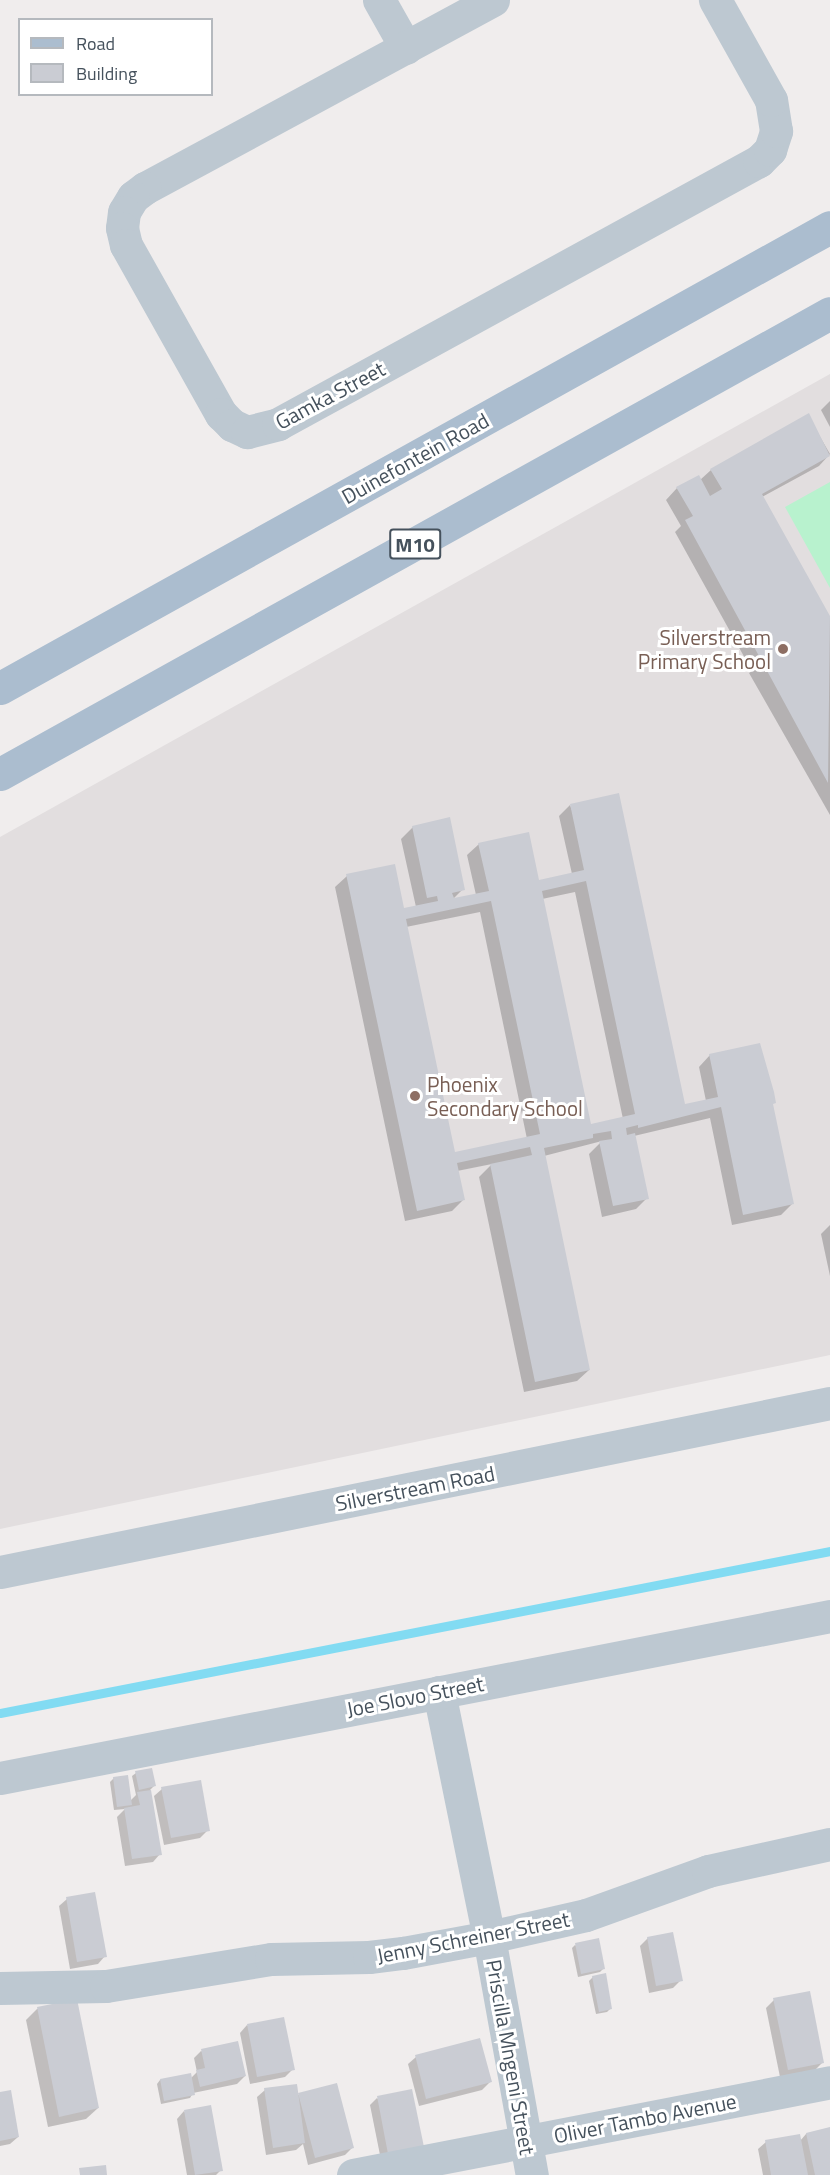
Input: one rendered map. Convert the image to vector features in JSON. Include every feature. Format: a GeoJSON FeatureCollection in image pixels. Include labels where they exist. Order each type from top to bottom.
{"type":"FeatureCollection","features":[{"type":"Feature","properties":{"kind":"main road","name":"Duinefontein Road"},"geometry":{"type":"LineString","coordinates":[[0,688],[830,227]]}},
{"type":"Feature","properties":{"kind":"main road","name":"M10"},"geometry":{"type":"LineString","coordinates":[[0,774],[830,314]]}},
{"type":"Feature","properties":{"kind":"street"},"geometry":{"type":"LineString","coordinates":[[379,0],[406,48]]}},
{"type":"Feature","properties":{"kind":"street","name":"Gamka Street"},"geometry":{"type":"LineString","coordinates":[[493,0],[145,188],[133,197],[124,212],[122,228],[126,244],[221,414],[232,426],[247,432],[278,424],[759,161],[770,150],[776,131],[771,100],[715,0]]}},
{"type":"Feature","properties":{"kind":"street","name":"Silverstream Road"},"geometry":{"type":"LineString","coordinates":[[0,1572],[830,1403]]}},
{"type":"Feature","properties":{"kind":"street","name":"Joe Slovo Street"},"geometry":{"type":"LineString","coordinates":[[0,1778],[830,1616]]}},
{"type":"Feature","properties":{"kind":"street","name":"Priscilla Mngeni Street"},"geometry":{"type":"LineString","coordinates":[[439,1692],[489,1937],[532,2175]]}},
{"type":"Feature","properties":{"kind":"street","name":"Jenny Schreiner Street"},"geometry":{"type":"LineString","coordinates":[[0,1988],[106,1986],[271,1959],[369,1957],[489,1937],[586,1915],[708,1871],[830,1844]]}},
{"type":"Feature","properties":{"kind":"street","name":"Oliver Tambo Avenue"},"geometry":{"type":"LineString","coordinates":[[353,2175],[830,2082]]}},
{"type":"Feature","properties":{"kind":"shaded area","name":"Phoenix Secondary School"},"geometry":{"type":"Polygon","coordinates":[[[830,374],[830,1355],[0,1529],[0,837],[830,374]]]}},
{"type":"Feature","properties":{"kind":"green space"},"geometry":{"type":"Polygon","coordinates":[[[830,482],[830,588],[785,507],[830,482]]]}},
{"type":"Feature","properties":{"kind":"building"},"geometry":{"type":"Polygon","coordinates":[[[809,413],[830,456],[762,494],[830,616],[828,783],[685,520],[693,516],[676,487],[699,475],[710,496],[722,489],[710,469],[809,413]]]}},
{"type":"Feature","properties":{"kind":"building"},"geometry":{"type":"Polygon","coordinates":[[[619,793],[685,1104],[718,1097],[709,1054],[760,1043],[774,1092],[776,1103],[773,1104],[794,1204],[743,1215],[721,1107],[638,1128],[638,1125],[626,1128],[627,1135],[635,1133],[649,1199],[613,1206],[599,1141],[612,1139],[611,1131],[593,1134],[593,1138],[544,1148],[590,1370],[535,1382],[490,1164],[532,1155],[530,1147],[457,1163],[465,1200],[417,1211],[346,874],[395,864],[404,908],[438,901],[437,896],[427,898],[412,826],[450,817],[465,890],[452,893],[454,898],[489,891],[478,843],[529,832],[539,880],[584,870],[570,804],[619,793]],[[586,881],[542,891],[591,1124],[635,1114],[586,881]],[[491,901],[406,919],[455,1152],[540,1134],[491,901]]]}},
{"type":"Feature","properties":{"kind":"building"},"geometry":{"type":"Polygon","coordinates":[[[152,1768],[156,1786],[139,1790],[135,1771],[152,1768]]]}},
{"type":"Feature","properties":{"kind":"building"},"geometry":{"type":"Polygon","coordinates":[[[128,1775],[132,1805],[117,1807],[113,1777],[128,1775]]]}},
{"type":"Feature","properties":{"kind":"building"},"geometry":{"type":"Polygon","coordinates":[[[201,1780],[210,1831],[171,1838],[161,1787],[201,1780]]]}},
{"type":"Feature","properties":{"kind":"building"},"geometry":{"type":"Polygon","coordinates":[[[151,1790],[162,1855],[132,1859],[124,1808],[140,1805],[137,1792],[151,1790]]]}},
{"type":"Feature","properties":{"kind":"building"},"geometry":{"type":"Polygon","coordinates":[[[95,1892],[107,1957],[77,1962],[66,1897],[95,1892]]]}},
{"type":"Feature","properties":{"kind":"building"},"geometry":{"type":"Polygon","coordinates":[[[673,1932],[683,1981],[656,1986],[647,1937],[673,1932]]]}},
{"type":"Feature","properties":{"kind":"building"},"geometry":{"type":"Polygon","coordinates":[[[599,1938],[605,1969],[581,1974],[575,1943],[599,1938]]]}},
{"type":"Feature","properties":{"kind":"building"},"geometry":{"type":"Polygon","coordinates":[[[606,1973],[612,2009],[599,2012],[592,1976],[606,1973]]]}},
{"type":"Feature","properties":{"kind":"building"},"geometry":{"type":"Polygon","coordinates":[[[810,1991],[824,2063],[788,2070],[773,1998],[810,1991]]]}},
{"type":"Feature","properties":{"kind":"building"},"geometry":{"type":"Polygon","coordinates":[[[77,1999],[99,2108],[59,2117],[37,2007],[77,1999]]]}},
{"type":"Feature","properties":{"kind":"building"},"geometry":{"type":"Polygon","coordinates":[[[284,2017],[295,2070],[257,2077],[247,2024],[284,2017]]]}},
{"type":"Feature","properties":{"kind":"building"},"geometry":{"type":"Polygon","coordinates":[[[480,2038],[492,2082],[426,2099],[415,2055],[480,2038]]]}},
{"type":"Feature","properties":{"kind":"building"},"geometry":{"type":"Polygon","coordinates":[[[238,2041],[246,2076],[200,2087],[196,2070],[205,2068],[201,2049],[238,2041]]]}},
{"type":"Feature","properties":{"kind":"building"},"geometry":{"type":"Polygon","coordinates":[[[191,2073],[195,2095],[164,2101],[160,2079],[191,2073]]]}},
{"type":"Feature","properties":{"kind":"building"},"geometry":{"type":"Polygon","coordinates":[[[337,2083],[354,2148],[315,2158],[298,2093],[337,2083]]]}},
{"type":"Feature","properties":{"kind":"building"},"geometry":{"type":"Polygon","coordinates":[[[297,2084],[305,2143],[273,2148],[264,2088],[297,2084]]]}},
{"type":"Feature","properties":{"kind":"building"},"geometry":{"type":"Polygon","coordinates":[[[412,2089],[424,2147],[388,2154],[377,2096],[412,2089]]]}},
{"type":"Feature","properties":{"kind":"building"},"geometry":{"type":"Polygon","coordinates":[[[11,2090],[19,2137],[0,2141],[0,2092],[11,2090]]]}},
{"type":"Feature","properties":{"kind":"building"},"geometry":{"type":"Polygon","coordinates":[[[211,2105],[223,2171],[195,2175],[184,2110],[211,2105]]]}},
{"type":"Feature","properties":{"kind":"building"},"geometry":{"type":"Polygon","coordinates":[[[830,2127],[830,2175],[815,2175],[806,2133],[830,2127]]]}},
{"type":"Feature","properties":{"kind":"building"},"geometry":{"type":"Polygon","coordinates":[[[800,2134],[808,2175],[771,2175],[765,2140],[800,2134]]]}},
{"type":"Feature","properties":{"kind":"building"},"geometry":{"type":"Polygon","coordinates":[[[106,2165],[107,2175],[80,2175],[79,2168],[106,2165]]]}},
{"type":"Feature","properties":{"kind":"waterway"},"geometry":{"type":"LineString","coordinates":[[0,1713],[830,1551]]}},
{"type":"Feature","properties":{"kind":"place","name":"Silverstream Primary School"},"geometry":{"type":"Point","coordinates":[783,649]}},
{"type":"Feature","properties":{"kind":"place","name":"Phoenix Secondary School"},"geometry":{"type":"Point","coordinates":[415,1096]}}]}
